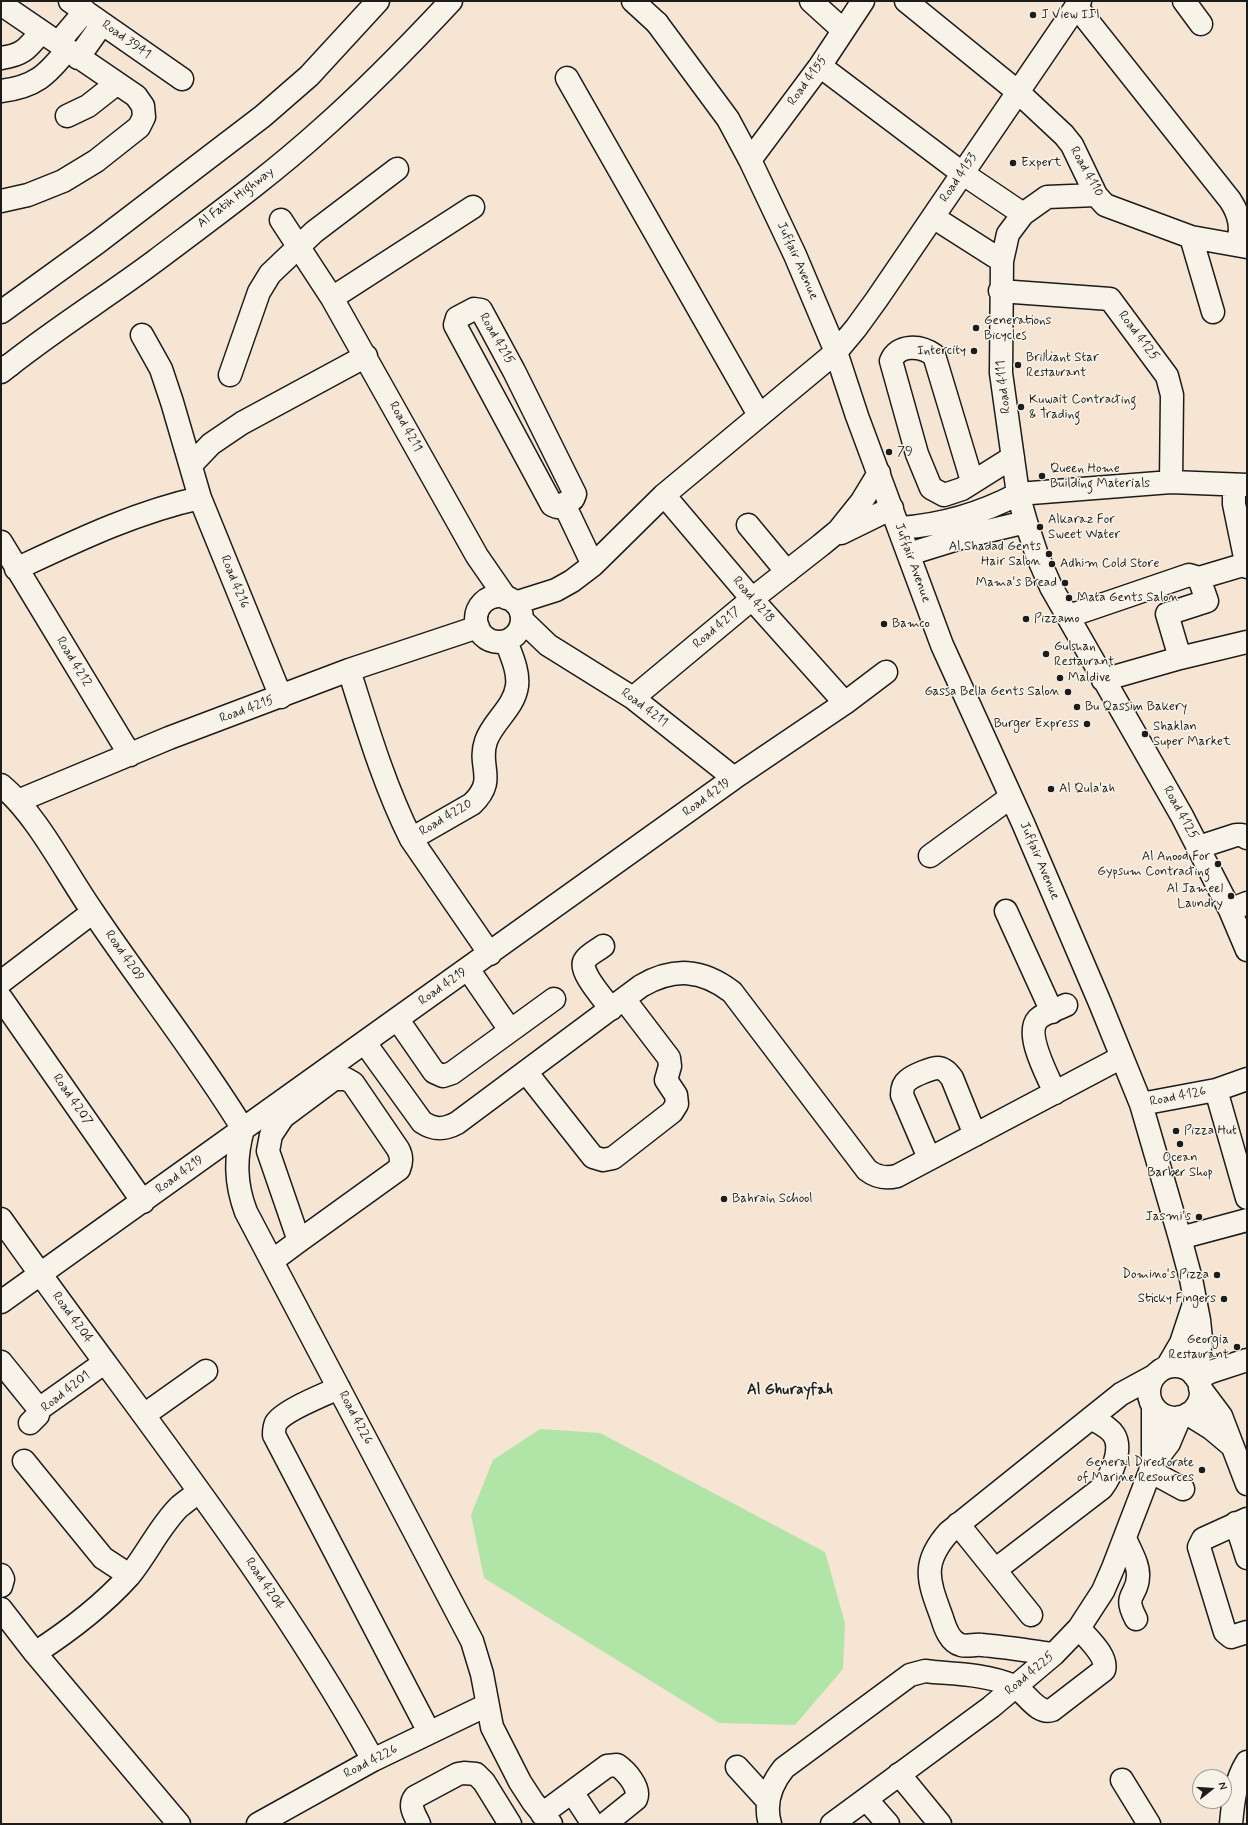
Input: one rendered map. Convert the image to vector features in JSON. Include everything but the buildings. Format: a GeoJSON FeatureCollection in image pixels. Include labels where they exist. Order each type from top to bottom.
{"type":"FeatureCollection","features":[{"type":"Feature","properties":{"kind":"street"},"geometry":{"type":"LineString","coordinates":[[5,307],[104,237],[263,116],[309,76],[378,1]]}},
{"type":"Feature","properties":{"kind":"street","name":"Al Fatih Highway"},"geometry":{"type":"LineString","coordinates":[[4,369],[128,281],[275,169],[367,88],[411,45],[451,1]]}},
{"type":"Feature","properties":{"kind":"street"},"geometry":{"type":"LineString","coordinates":[[633,1],[657,23]]}},
{"type":"Feature","properties":{"kind":"street"},"geometry":{"type":"LineString","coordinates":[[646,1],[657,23]]}},
{"type":"Feature","properties":{"kind":"street"},"geometry":{"type":"LineString","coordinates":[[811,1],[843,30]]}},
{"type":"Feature","properties":{"kind":"street","name":"Road 4155"},"geometry":{"type":"LineString","coordinates":[[750,160],[820,66],[863,1]]}},
{"type":"Feature","properties":{"kind":"street","name":"Road 4110"},"geometry":{"type":"LineString","coordinates":[[906,1],[1018,92],[1064,135],[1072,145],[1096,195],[1105,205],[1190,237],[1242,246]]}},
{"type":"Feature","properties":{"kind":"street"},"geometry":{"type":"LineString","coordinates":[[1184,1],[1201,24]]}},
{"type":"Feature","properties":{"kind":"street"},"geometry":{"type":"LineString","coordinates":[[1,4],[116,84],[136,96],[143,106],[144,117],[139,127],[96,161],[64,182],[28,195],[1,201]]}},
{"type":"Feature","properties":{"kind":"street"},"geometry":{"type":"LineString","coordinates":[[1078,4],[1237,210],[1240,222],[1242,246]]}},
{"type":"Feature","properties":{"kind":"street","name":"Road 4153"},"geometry":{"type":"LineString","coordinates":[[836,352],[856,328],[1078,4]]}},
{"type":"Feature","properties":{"kind":"street"},"geometry":{"type":"LineString","coordinates":[[1,91],[33,83],[50,71],[77,6]]}},
{"type":"Feature","properties":{"kind":"street","name":"Road 3941"},"geometry":{"type":"LineString","coordinates":[[77,6],[182,79]]}},
{"type":"Feature","properties":{"kind":"street","name":"Juffair Avenue"},"geometry":{"type":"LineString","coordinates":[[657,23],[728,119],[750,160],[795,255],[836,352],[942,645],[1011,797],[1100,1003],[1141,1104],[1191,1279],[1201,1338],[1197,1381]]}},
{"type":"Feature","properties":{"kind":"street"},"geometry":{"type":"LineString","coordinates":[[1,58],[15,56],[28,48],[61,46],[102,24]]}},
{"type":"Feature","properties":{"kind":"street"},"geometry":{"type":"LineString","coordinates":[[820,66],[962,173],[1023,214]]}},
{"type":"Feature","properties":{"kind":"street"},"geometry":{"type":"LineString","coordinates":[[567,78],[759,415]]}},
{"type":"Feature","properties":{"kind":"street"},"geometry":{"type":"LineString","coordinates":[[67,116],[88,106],[116,84]]}},
{"type":"Feature","properties":{"kind":"street"},"geometry":{"type":"LineString","coordinates":[[230,375],[264,283],[298,246],[314,232],[397,169]]}},
{"type":"Feature","properties":{"kind":"street","name":"Road 4111"},"geometry":{"type":"LineString","coordinates":[[1026,522],[1018,494],[1001,373],[1000,291],[1002,261],[1008,234],[1023,214],[1047,197],[1096,195]]}},
{"type":"Feature","properties":{"kind":"street"},"geometry":{"type":"LineString","coordinates":[[332,298],[473,207]]}},
{"type":"Feature","properties":{"kind":"street"},"geometry":{"type":"LineString","coordinates":[[933,216],[1002,261]]}},
{"type":"Feature","properties":{"kind":"street","name":"Road 4211"},"geometry":{"type":"LineString","coordinates":[[281,220],[332,298],[366,356],[477,556],[514,607],[548,645],[633,698],[734,778]]}},
{"type":"Feature","properties":{"kind":"street"},"geometry":{"type":"LineString","coordinates":[[1190,237],[1213,312]]}},
{"type":"Feature","properties":{"kind":"street","name":"Road 4125"},"geometry":{"type":"LineString","coordinates":[[1000,291],[1110,299],[1167,376],[1172,395],[1171,482]]}},
{"type":"Feature","properties":{"kind":"street","name":"Road 4215"},"geometry":{"type":"LineString","coordinates":[[474,309],[481,310],[514,371],[575,494],[573,499],[564,504],[556,508],[552,505],[456,327],[455,322],[457,318],[474,309]]}},
{"type":"Feature","properties":{"kind":"street","name":"Road 4216"},"geometry":{"type":"LineString","coordinates":[[142,335],[161,369],[200,498],[280,697]]}},
{"type":"Feature","properties":{"kind":"street"},"geometry":{"type":"LineString","coordinates":[[972,481],[934,355],[926,350],[910,348],[900,350],[894,354],[891,362],[917,454],[931,488],[944,495],[962,489],[972,481],[1013,457]]}},
{"type":"Feature","properties":{"kind":"street"},"geometry":{"type":"LineString","coordinates":[[514,607],[519,631],[509,640],[492,641],[481,633],[478,627],[477,619],[478,611],[482,605],[493,598],[514,607],[556,590],[572,581],[593,565],[664,495],[836,352]]}},
{"type":"Feature","properties":{"kind":"street"},"geometry":{"type":"LineString","coordinates":[[191,465],[211,444],[242,423],[366,356]]}},
{"type":"Feature","properties":{"kind":"street","name":"Road 4217"},"geometry":{"type":"LineString","coordinates":[[633,698],[752,599],[821,545],[852,514],[862,501],[879,473]]}},
{"type":"Feature","properties":{"kind":"street"},"geometry":{"type":"LineString","coordinates":[[909,554],[965,527],[1001,503],[1018,494],[1171,482],[1240,485],[1234,504],[1247,566],[1199,578],[1189,575],[1068,616]]}},
{"type":"Feature","properties":{"kind":"street","name":"Road 4218"},"geometry":{"type":"LineString","coordinates":[[664,495],[752,599],[845,703]]}},
{"type":"Feature","properties":{"kind":"street"},"geometry":{"type":"LineString","coordinates":[[16,569],[78,540],[170,505],[200,498]]}},
{"type":"Feature","properties":{"kind":"street"},"geometry":{"type":"LineString","coordinates":[[564,504],[593,565]]}},
{"type":"Feature","properties":{"kind":"street","name":"Road 4217"},"geometry":{"type":"LineString","coordinates":[[821,545],[892,508]]}},
{"type":"Feature","properties":{"kind":"street"},"geometry":{"type":"LineString","coordinates":[[900,528],[942,523],[965,527],[1026,522]]}},
{"type":"Feature","properties":{"kind":"street","name":"Road 4125"},"geometry":{"type":"LineString","coordinates":[[1026,522],[1037,555],[1048,580],[1165,784],[1199,847],[1238,906],[1247,950]]}},
{"type":"Feature","properties":{"kind":"street"},"geometry":{"type":"LineString","coordinates":[[748,524],[787,572]]}},
{"type":"Feature","properties":{"kind":"street","name":"Road 4212"},"geometry":{"type":"LineString","coordinates":[[1,542],[130,755]]}},
{"type":"Feature","properties":{"kind":"street","name":"Road 4211"},"geometry":{"type":"LineString","coordinates":[[477,556],[482,575],[482,605]]}},
{"type":"Feature","properties":{"kind":"street"},"geometry":{"type":"LineString","coordinates":[[1180,658],[1167,614],[1207,601],[1199,578]]}},
{"type":"Feature","properties":{"kind":"street","name":"Road 4215"},"geometry":{"type":"LineString","coordinates":[[18,800],[169,738],[348,670],[478,627]]}},
{"type":"Feature","properties":{"kind":"street","name":"Road 4211"},"geometry":{"type":"LineString","coordinates":[[509,640],[548,645]]}},
{"type":"Feature","properties":{"kind":"street","name":"Road 4220"},"geometry":{"type":"LineString","coordinates":[[411,839],[472,804],[480,796],[486,786],[486,742],[514,698],[517,686],[516,671],[509,640]]}},
{"type":"Feature","properties":{"kind":"street"},"geometry":{"type":"LineString","coordinates":[[1104,680],[1180,658],[1247,642]]}},
{"type":"Feature","properties":{"kind":"street","name":"Road 4220"},"geometry":{"type":"LineString","coordinates":[[348,670],[386,784],[411,839],[490,954]]}},
{"type":"Feature","properties":{"kind":"street","name":"Road 4219"},"geometry":{"type":"LineString","coordinates":[[1,1302],[398,1020],[734,778],[845,703],[886,672]]}},
{"type":"Feature","properties":{"kind":"street","name":"Road 4209"},"geometry":{"type":"LineString","coordinates":[[1,785],[27,810],[93,912],[222,1094],[243,1129]]}},
{"type":"Feature","properties":{"kind":"street"},"geometry":{"type":"LineString","coordinates":[[930,856],[1011,797]]}},
{"type":"Feature","properties":{"kind":"street"},"geometry":{"type":"LineString","coordinates":[[1199,847],[1236,835],[1242,835],[1247,838]]}},
{"type":"Feature","properties":{"kind":"street"},"geometry":{"type":"LineString","coordinates":[[1006,911],[1059,1009],[1038,1018],[1033,1029],[1034,1041],[1055,1093]]}},
{"type":"Feature","properties":{"kind":"street"},"geometry":{"type":"LineString","coordinates":[[1,982],[93,912]]}},
{"type":"Feature","properties":{"kind":"street"},"geometry":{"type":"LineString","coordinates":[[526,1072],[593,1157],[603,1160],[613,1158],[672,1112],[677,1104],[676,1095],[666,1080],[670,1066],[669,1058],[617,1004],[586,975],[583,966],[586,959],[603,946]]}},
{"type":"Feature","properties":{"kind":"street"},"geometry":{"type":"LineString","coordinates":[[468,969],[510,1030]]}},
{"type":"Feature","properties":{"kind":"street"},"geometry":{"type":"LineString","coordinates":[[365,1043],[422,1122],[433,1128],[445,1128],[457,1123],[641,986],[663,975],[688,973],[711,978],[732,992],[852,1151],[871,1174],[883,1178],[897,1176],[1122,1058]]}},
{"type":"Feature","properties":{"kind":"street","name":"Road 4207"},"geometry":{"type":"LineString","coordinates":[[1,998],[143,1202]]}},
{"type":"Feature","properties":{"kind":"street"},"geometry":{"type":"LineString","coordinates":[[398,1020],[434,1072],[442,1076],[447,1075],[554,999]]}},
{"type":"Feature","properties":{"kind":"street"},"geometry":{"type":"LineString","coordinates":[[929,1158],[902,1095],[902,1089],[908,1080],[934,1068],[944,1070],[948,1073],[952,1078],[975,1134]]}},
{"type":"Feature","properties":{"kind":"street"},"geometry":{"type":"LineString","coordinates":[[272,1261],[399,1169],[401,1164],[401,1154],[353,1083],[346,1079],[334,1079],[294,1108],[278,1122],[271,1135],[268,1151],[299,1241]]}},
{"type":"Feature","properties":{"kind":"street","name":"Road 4126"},"geometry":{"type":"LineString","coordinates":[[1141,1104],[1216,1090],[1247,1079]]}},
{"type":"Feature","properties":{"kind":"street","name":"Road 4126"},"geometry":{"type":"LineString","coordinates":[[1216,1090],[1247,1198]]}},
{"type":"Feature","properties":{"kind":"street","name":"Road 4226"},"geometry":{"type":"LineString","coordinates":[[243,1129],[237,1156],[238,1184],[246,1212],[472,1641],[482,1674],[492,1726],[505,1754],[542,1813]]}},
{"type":"Feature","properties":{"kind":"street","name":"Road 4204"},"geometry":{"type":"LineString","coordinates":[[1,1219],[40,1275],[243,1552],[290,1623],[351,1721],[373,1760]]}},
{"type":"Feature","properties":{"kind":"street"},"geometry":{"type":"LineString","coordinates":[[1180,1238],[1247,1220]]}},
{"type":"Feature","properties":{"kind":"street","name":"Juffair Avenue"},"geometry":{"type":"LineString","coordinates":[[1161,1372],[1181,1342],[1194,1303]]}},
{"type":"Feature","properties":{"kind":"street"},"geometry":{"type":"LineString","coordinates":[[1197,1381],[1210,1372],[1227,1365],[1247,1360]]}},
{"type":"Feature","properties":{"kind":"street","name":"Road 4201"},"geometry":{"type":"LineString","coordinates":[[1,1362],[34,1416],[104,1363]]}},
{"type":"Feature","properties":{"kind":"street"},"geometry":{"type":"LineString","coordinates":[[1054,1654],[976,1644],[963,1646],[954,1641],[947,1632],[930,1583],[932,1559],[942,1540],[958,1524],[1121,1394],[1161,1372],[1181,1367],[1197,1381],[1221,1416],[1247,1484]]}},
{"type":"Feature","properties":{"kind":"street"},"geometry":{"type":"LineString","coordinates":[[144,1415],[206,1372]]}},
{"type":"Feature","properties":{"kind":"street"},"geometry":{"type":"LineString","coordinates":[[1161,1372],[1149,1391],[1152,1406],[1165,1416],[1184,1416],[1212,1429],[1233,1448]]}},
{"type":"Feature","properties":{"kind":"street"},"geometry":{"type":"LineString","coordinates":[[1184,1416],[1197,1406],[1199,1400],[1197,1381]]}},
{"type":"Feature","properties":{"kind":"street"},"geometry":{"type":"LineString","coordinates":[[339,1388],[311,1400],[280,1418],[274,1429],[274,1435],[430,1732]]}},
{"type":"Feature","properties":{"kind":"street","name":"Road 4225"},"geometry":{"type":"LineString","coordinates":[[1151,1467],[1152,1406]]}},
{"type":"Feature","properties":{"kind":"street","name":"Road 4225"},"geometry":{"type":"LineString","coordinates":[[832,1824],[991,1707],[1054,1654],[1080,1628],[1103,1591],[1125,1538],[1151,1467],[1169,1443],[1184,1416]]}},
{"type":"Feature","properties":{"kind":"street"},"geometry":{"type":"LineString","coordinates":[[995,1570],[1102,1488],[1106,1483],[1114,1465],[1117,1439],[1111,1430],[1091,1418]]}},
{"type":"Feature","properties":{"kind":"street"},"geometry":{"type":"LineString","coordinates":[[24,1461],[103,1558],[129,1575]]}},
{"type":"Feature","properties":{"kind":"street"},"geometry":{"type":"LineString","coordinates":[[1151,1467],[1182,1489]]}},
{"type":"Feature","properties":{"kind":"street"},"geometry":{"type":"LineString","coordinates":[[35,1653],[68,1632],[104,1602],[150,1549],[164,1525],[179,1507],[198,1492]]}},
{"type":"Feature","properties":{"kind":"street"},"geometry":{"type":"LineString","coordinates":[[1247,1558],[1242,1521],[1203,1539],[1199,1543],[1225,1632],[1231,1636],[1247,1632]]}},
{"type":"Feature","properties":{"kind":"street"},"geometry":{"type":"LineString","coordinates":[[958,1524],[1032,1615]]}},
{"type":"Feature","properties":{"kind":"street"},"geometry":{"type":"LineString","coordinates":[[1125,1538],[1138,1569],[1138,1581],[1129,1602],[1130,1609],[1136,1619]]}},
{"type":"Feature","properties":{"kind":"street"},"geometry":{"type":"LineString","coordinates":[[1,1575],[3,1579],[1,1586]]}},
{"type":"Feature","properties":{"kind":"street"},"geometry":{"type":"LineString","coordinates":[[1,1609],[35,1653],[179,1824]]}},
{"type":"Feature","properties":{"kind":"street"},"geometry":{"type":"LineString","coordinates":[[770,1824],[768,1817],[768,1801],[773,1783],[784,1768],[910,1675],[925,1671],[962,1674],[994,1680],[1015,1686],[1041,1710],[1048,1711],[1104,1670],[1105,1664],[1103,1657],[1080,1628]]}},
{"type":"Feature","properties":{"kind":"street","name":"Road 4226"},"geometry":{"type":"LineString","coordinates":[[258,1824],[373,1760],[487,1706]]}},
{"type":"Feature","properties":{"kind":"street"},"geometry":{"type":"LineString","coordinates":[[1231,1824],[1239,1777],[1247,1762]]}},
{"type":"Feature","properties":{"kind":"street"},"geometry":{"type":"LineString","coordinates":[[419,1824],[412,1809],[414,1797],[464,1773],[476,1774],[480,1777],[509,1822],[542,1813],[607,1766],[612,1764],[620,1767],[637,1788],[638,1796],[605,1824]]}},
{"type":"Feature","properties":{"kind":"street"},"geometry":{"type":"LineString","coordinates":[[737,1767],[768,1801]]}},
{"type":"Feature","properties":{"kind":"street"},"geometry":{"type":"LineString","coordinates":[[899,1774],[940,1824]]}},
{"type":"Feature","properties":{"kind":"street"},"geometry":{"type":"LineString","coordinates":[[1122,1780],[1149,1824]]}},
{"type":"Feature","properties":{"kind":"street"},"geometry":{"type":"LineString","coordinates":[[572,1792],[593,1824]]}},
{"type":"Feature","properties":{"kind":"street"},"geometry":{"type":"LineString","coordinates":[[866,1799],[888,1824]]}},
{"type":"Feature","properties":{"kind":"green space"},"geometry":{"type":"Polygon","coordinates":[[[540,1429],[600,1433],[825,1552],[845,1623],[843,1669],[795,1725],[719,1723],[484,1578],[471,1515],[493,1460],[540,1429]]]}},
{"type":"Feature","properties":{"kind":"place","name":"J View III"},"geometry":{"type":"Point","coordinates":[1033,15]}},
{"type":"Feature","properties":{"kind":"place","name":"Expert"},"geometry":{"type":"Point","coordinates":[1013,163]}},
{"type":"Feature","properties":{"kind":"place","name":"Generations Bicycles"},"geometry":{"type":"Point","coordinates":[976,328]}},
{"type":"Feature","properties":{"kind":"place","name":"Intercity"},"geometry":{"type":"Point","coordinates":[974,351]}},
{"type":"Feature","properties":{"kind":"place","name":"Brilliant Star Restaurant"},"geometry":{"type":"Point","coordinates":[1018,365]}},
{"type":"Feature","properties":{"kind":"place","name":"Kuwait Contracting & Trading"},"geometry":{"type":"Point","coordinates":[1021,407]}},
{"type":"Feature","properties":{"kind":"place","name":"79"},"geometry":{"type":"Point","coordinates":[889,452]}},
{"type":"Feature","properties":{"kind":"place","name":"Queen Home Building Materials"},"geometry":{"type":"Point","coordinates":[1042,476]}},
{"type":"Feature","properties":{"kind":"place","name":"Alkaraz For Sweet Water"},"geometry":{"type":"Point","coordinates":[1040,527]}},
{"type":"Feature","properties":{"kind":"place","name":"Al Shadad Gents Hair Salon"},"geometry":{"type":"Point","coordinates":[1049,554]}},
{"type":"Feature","properties":{"kind":"place","name":"Adhim Cold Store"},"geometry":{"type":"Point","coordinates":[1052,564]}},
{"type":"Feature","properties":{"kind":"place","name":"Mama's Bread"},"geometry":{"type":"Point","coordinates":[1065,583]}},
{"type":"Feature","properties":{"kind":"place","name":"Mata Gents Salon"},"geometry":{"type":"Point","coordinates":[1069,598]}},
{"type":"Feature","properties":{"kind":"place","name":"Pizzamo"},"geometry":{"type":"Point","coordinates":[1026,619]}},
{"type":"Feature","properties":{"kind":"place","name":"Bamco"},"geometry":{"type":"Point","coordinates":[884,624]}},
{"type":"Feature","properties":{"kind":"place","name":"Gulshan Restaurant"},"geometry":{"type":"Point","coordinates":[1046,654]}},
{"type":"Feature","properties":{"kind":"place","name":"Maldive"},"geometry":{"type":"Point","coordinates":[1060,678]}},
{"type":"Feature","properties":{"kind":"place","name":"Gassa Bella Gents Salon"},"geometry":{"type":"Point","coordinates":[1068,692]}},
{"type":"Feature","properties":{"kind":"place","name":"Bu Qassim Bakery"},"geometry":{"type":"Point","coordinates":[1077,707]}},
{"type":"Feature","properties":{"kind":"place","name":"Burger Express"},"geometry":{"type":"Point","coordinates":[1087,724]}},
{"type":"Feature","properties":{"kind":"place","name":"Shaklan Super Market"},"geometry":{"type":"Point","coordinates":[1145,734]}},
{"type":"Feature","properties":{"kind":"place","name":"Al Qula'ah"},"geometry":{"type":"Point","coordinates":[1051,789]}},
{"type":"Feature","properties":{"kind":"place","name":"Al Anood For Gypsum Contracting"},"geometry":{"type":"Point","coordinates":[1218,864]}},
{"type":"Feature","properties":{"kind":"place","name":"Al Jameel Laundry"},"geometry":{"type":"Point","coordinates":[1231,896]}},
{"type":"Feature","properties":{"kind":"place","name":"Pizza Hut"},"geometry":{"type":"Point","coordinates":[1176,1131]}},
{"type":"Feature","properties":{"kind":"place","name":"Ocean Barber Shop"},"geometry":{"type":"Point","coordinates":[1180,1144]}},
{"type":"Feature","properties":{"kind":"place","name":"Bahrain School"},"geometry":{"type":"Point","coordinates":[724,1199]}},
{"type":"Feature","properties":{"kind":"place","name":"Jasmi's"},"geometry":{"type":"Point","coordinates":[1199,1217]}},
{"type":"Feature","properties":{"kind":"place","name":"Domino's Pizza"},"geometry":{"type":"Point","coordinates":[1217,1275]}},
{"type":"Feature","properties":{"kind":"place","name":"Sticky Fingers"},"geometry":{"type":"Point","coordinates":[1224,1299]}},
{"type":"Feature","properties":{"kind":"place","name":"Georgia Restaurant"},"geometry":{"type":"Point","coordinates":[1237,1347]}},
{"type":"Feature","properties":{"kind":"place","name":"General Directorate of Marine Resources"},"geometry":{"type":"Point","coordinates":[1202,1470]}},
{"type":"Feature","properties":{"kind":"district","name":"Al Ghurayfah"},"geometry":{"type":"Point","coordinates":[790,1391]}}]}
